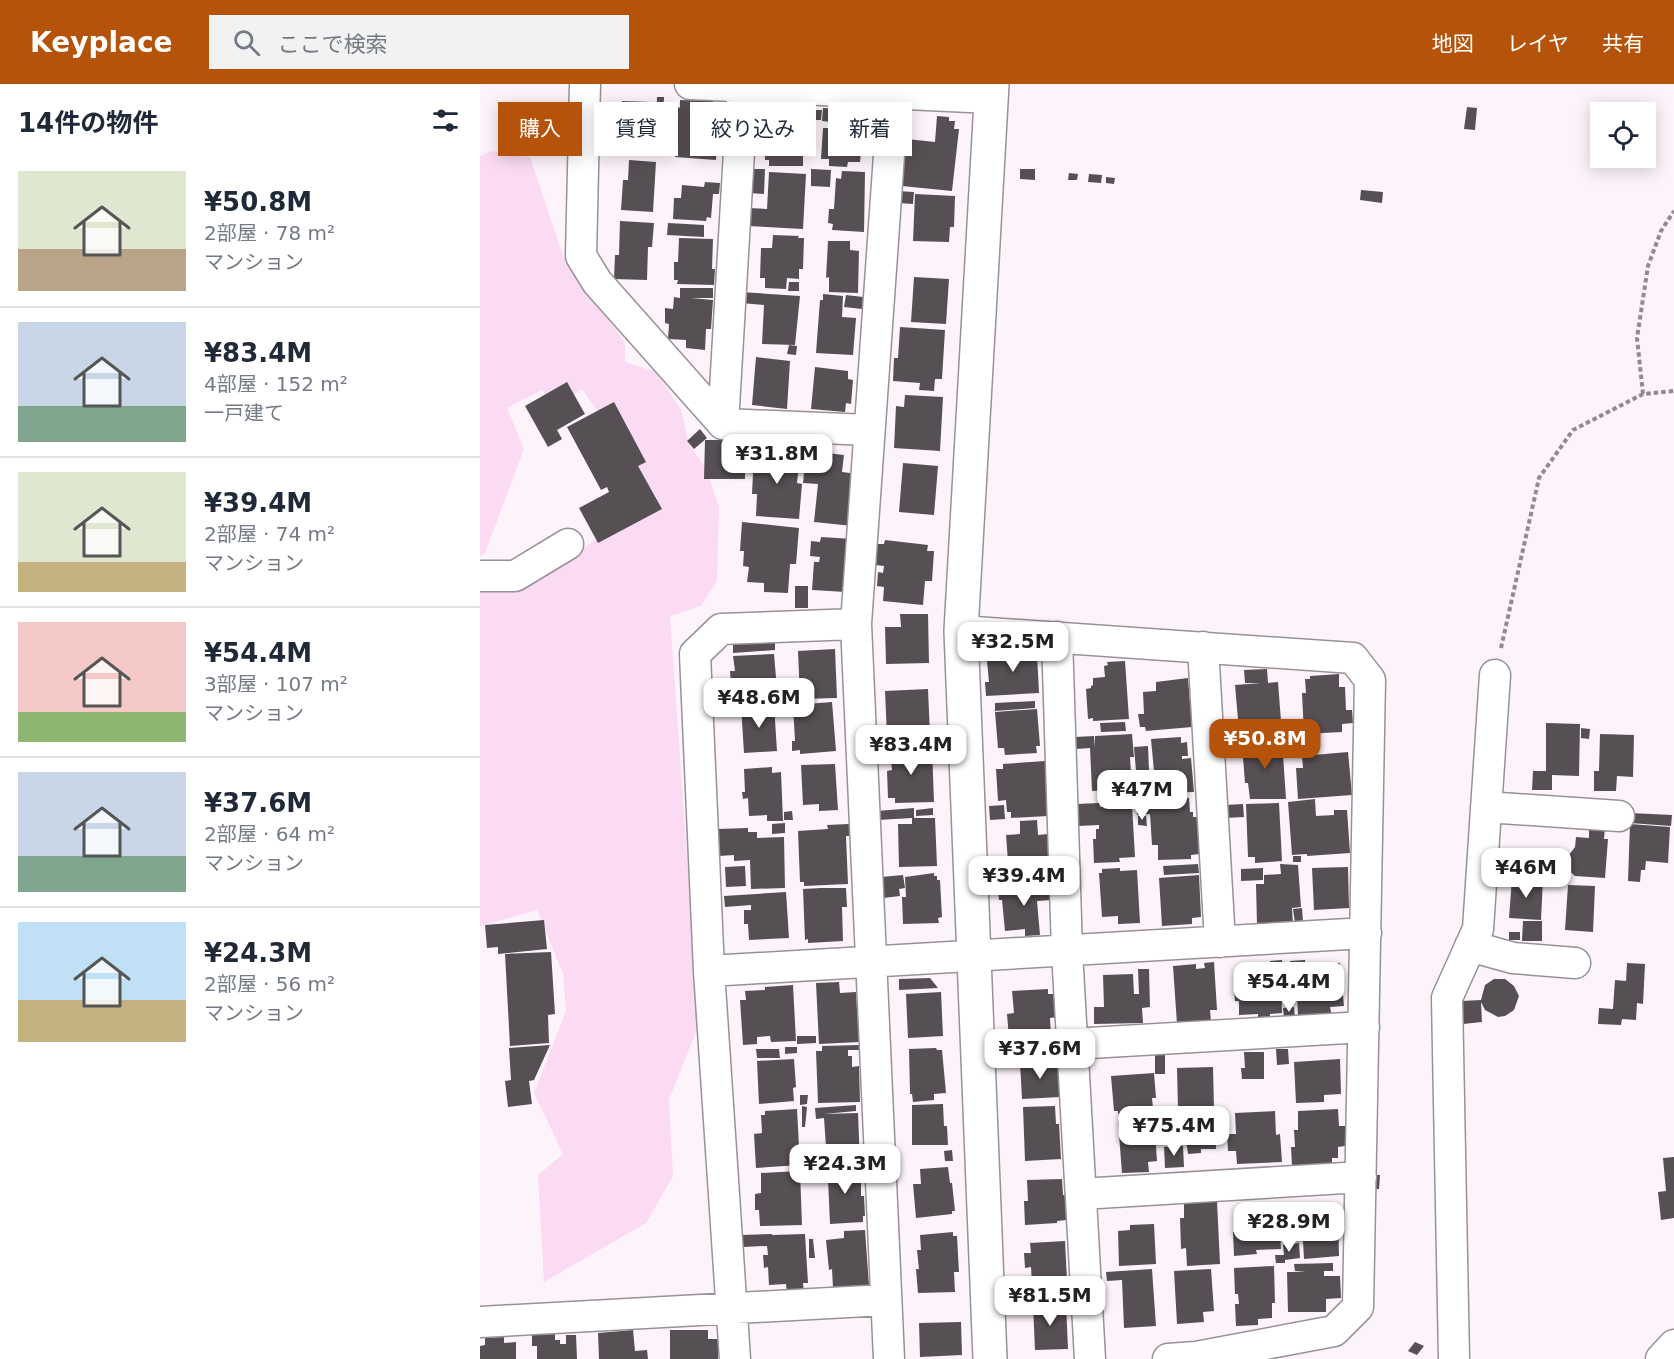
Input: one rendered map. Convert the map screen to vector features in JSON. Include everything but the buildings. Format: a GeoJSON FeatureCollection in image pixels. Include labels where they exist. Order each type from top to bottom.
{"type":"FeatureCollection","features":[{"type":"Feature","properties":{"kind":"street"},"geometry":{"type":"LineString","coordinates":[[585,84],[581,256],[597,282],[723,424],[869,430]]}},
{"type":"Feature","properties":{"kind":"street"},"geometry":{"type":"LineString","coordinates":[[690,84],[991,91],[961,631],[990,1359]]}},
{"type":"Feature","properties":{"kind":"street"},"geometry":{"type":"LineString","coordinates":[[723,424],[743,85]]}},
{"type":"Feature","properties":{"kind":"street"},"geometry":{"type":"LineString","coordinates":[[889,1359],[856,624],[894,89]]}},
{"type":"Feature","properties":{"kind":"street"},"geometry":{"type":"LineString","coordinates":[[480,576],[515,576],[568,544]]}},
{"type":"Feature","properties":{"kind":"street"},"geometry":{"type":"LineString","coordinates":[[735,1359],[708,971],[695,654],[721,628],[856,624]]}},
{"type":"Feature","properties":{"kind":"street"},"geometry":{"type":"LineString","coordinates":[[961,631],[1353,658],[1370,680],[1358,1307],[1334,1331],[1196,1357],[1168,1359]]}},
{"type":"Feature","properties":{"kind":"street"},"geometry":{"type":"LineString","coordinates":[[1056,637],[1067,951],[1090,1359]]}},
{"type":"Feature","properties":{"kind":"street"},"geometry":{"type":"LineString","coordinates":[[1203,647],[1220,942]]}},
{"type":"Feature","properties":{"kind":"street"},"geometry":{"type":"LineString","coordinates":[[1454,1359],[1447,998],[1478,929],[1495,675]]}},
{"type":"Feature","properties":{"kind":"street"},"geometry":{"type":"LineString","coordinates":[[1486,807],[1619,816]]}},
{"type":"Feature","properties":{"kind":"street"},"geometry":{"type":"LineString","coordinates":[[708,971],[1366,933]]}},
{"type":"Feature","properties":{"kind":"street"},"geometry":{"type":"LineString","coordinates":[[1470,946],[1513,958],[1575,963]]}},
{"type":"Feature","properties":{"kind":"street"},"geometry":{"type":"LineString","coordinates":[[1072,1044],[1364,1027]]}},
{"type":"Feature","properties":{"kind":"street"},"geometry":{"type":"LineString","coordinates":[[1081,1194],[1361,1177]]}},
{"type":"Feature","properties":{"kind":"street"},"geometry":{"type":"LineString","coordinates":[[480,1322],[885,1300]]}},
{"type":"Feature","properties":{"kind":"street"},"geometry":{"type":"LineString","coordinates":[[1662,1359],[1674,1345]]}},
{"type":"Feature","properties":{"kind":"path"},"geometry":{"type":"LineString","coordinates":[[1643,394],[1637,338],[1648,266],[1661,231],[1674,211]]}},
{"type":"Feature","properties":{"kind":"path"},"geometry":{"type":"LineString","coordinates":[[1495,675],[1539,478],[1573,430],[1643,394],[1674,391]]}},
{"type":"Feature","properties":{"kind":"shaded area"},"geometry":{"type":"Polygon","coordinates":[[[491,151],[498,152],[498,156],[530,157],[563,256],[625,343],[625,362],[656,372],[681,410],[689,444],[706,468],[719,507],[717,581],[701,606],[670,616],[699,1025],[669,1099],[673,1176],[646,1223],[544,1282],[538,1175],[563,1154],[534,1093],[566,1011],[563,974],[537,910],[480,926],[480,587],[535,572],[582,549],[657,498],[582,389],[555,407],[542,390],[507,408],[524,449],[485,553],[480,556],[480,156],[491,151]]]}}]}
